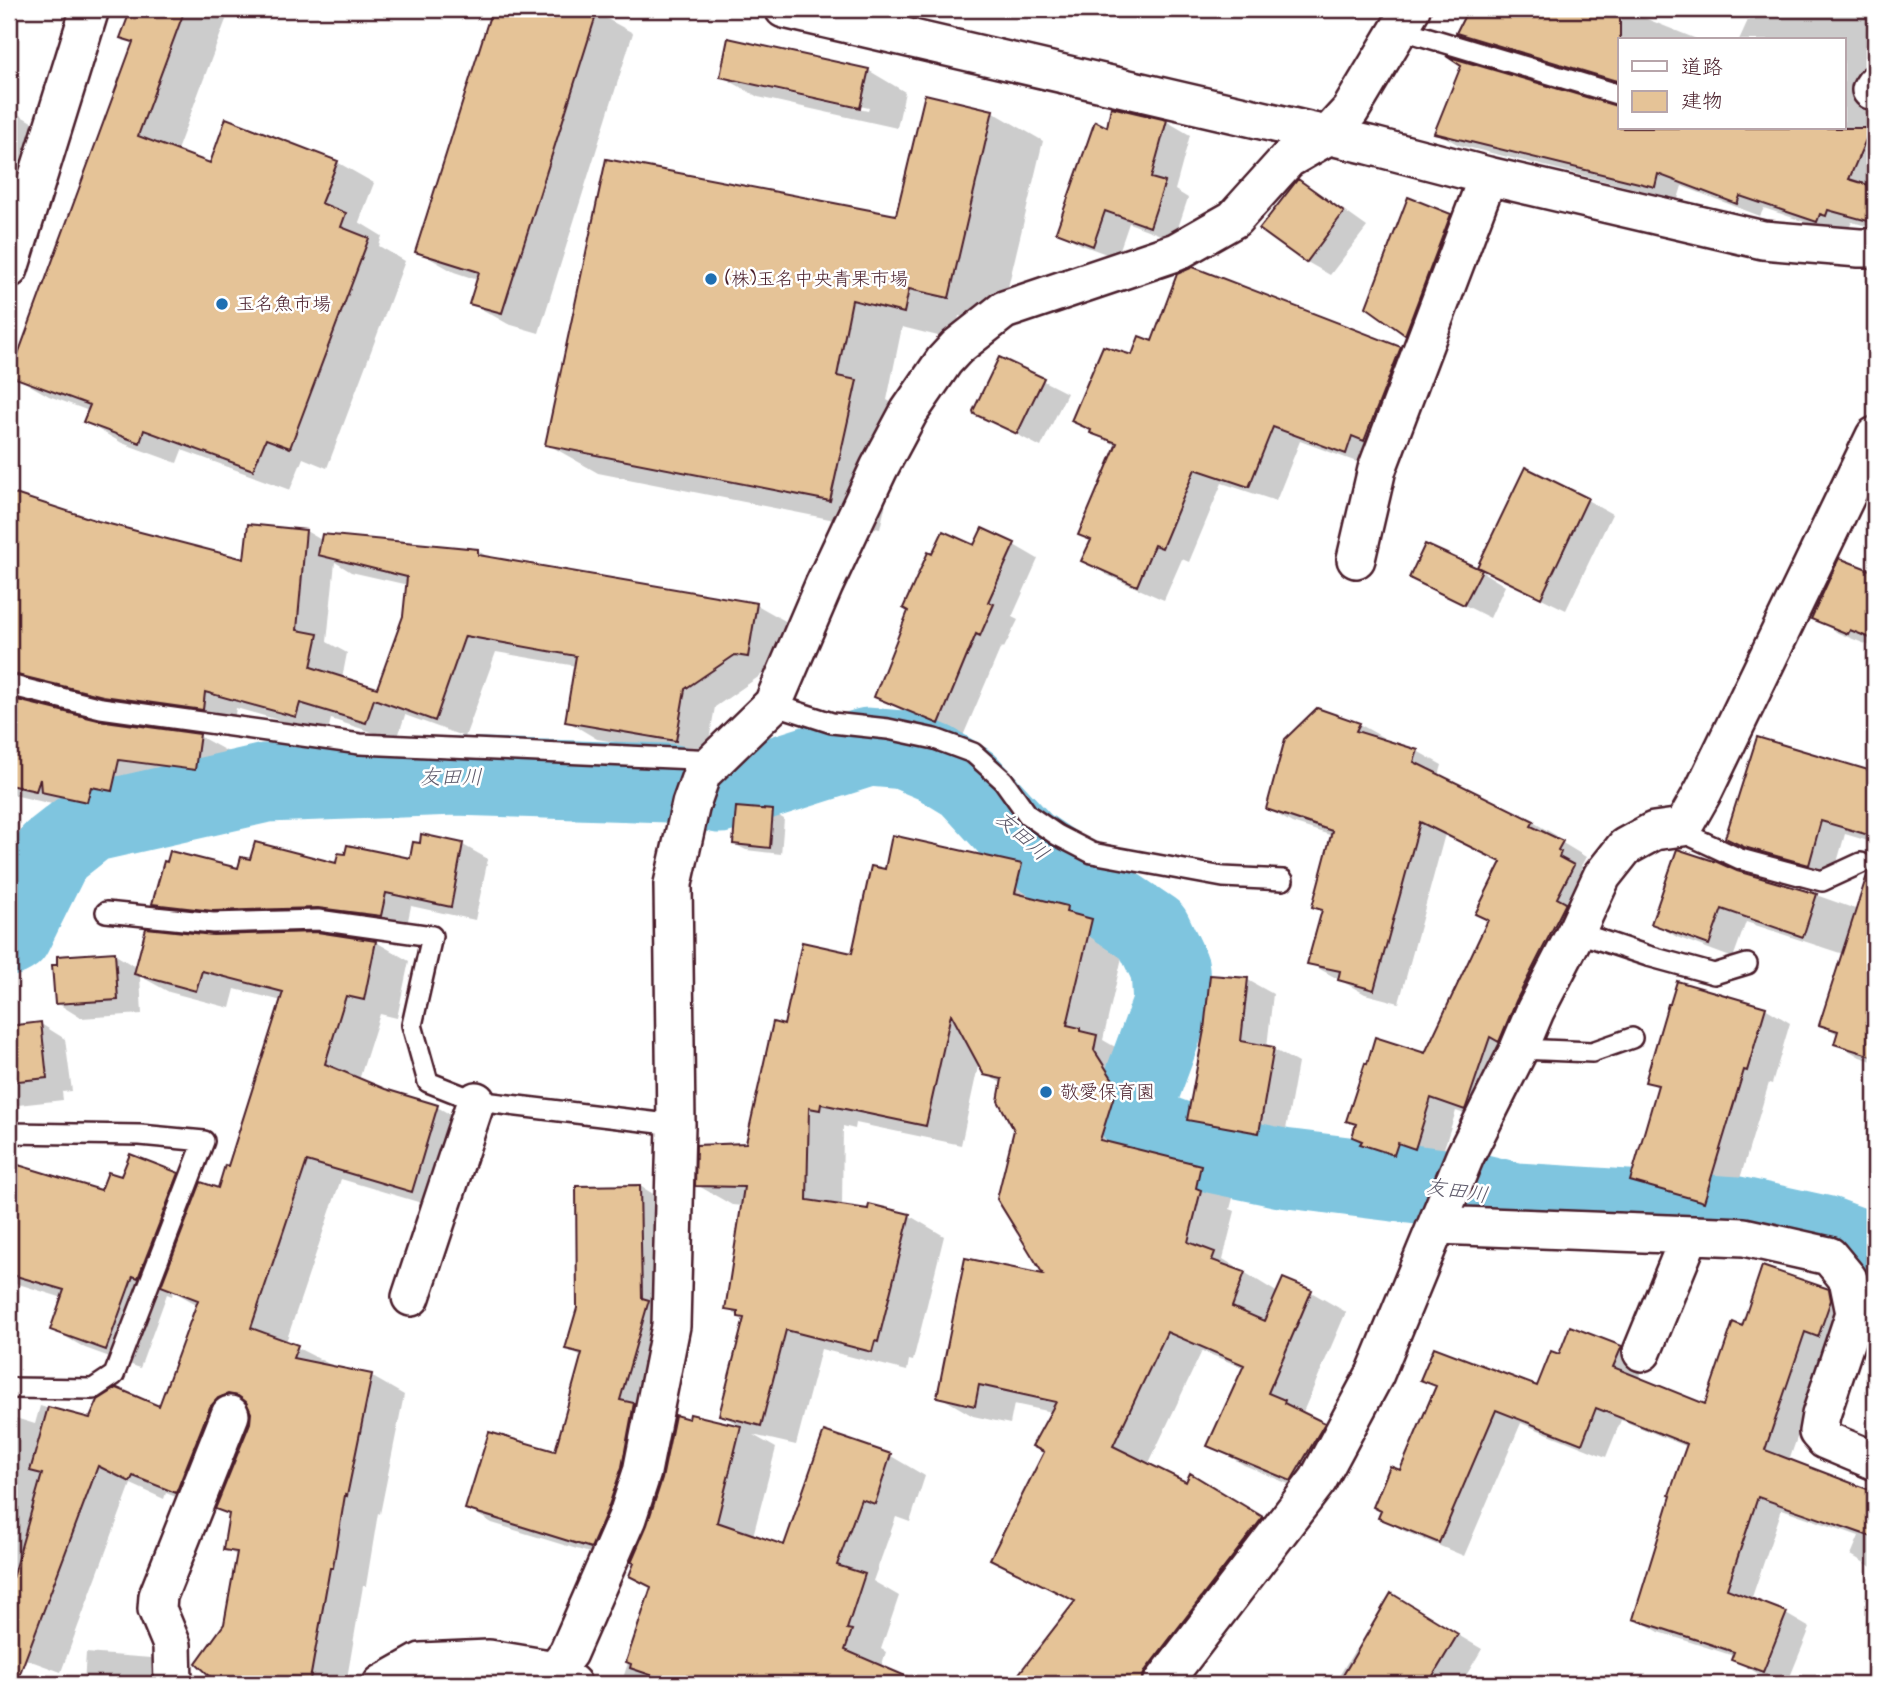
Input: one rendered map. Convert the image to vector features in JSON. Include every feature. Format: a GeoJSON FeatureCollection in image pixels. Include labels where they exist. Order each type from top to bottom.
{"type":"FeatureCollection","features":[{"type":"Feature","properties":{"kind":"street"},"geometry":{"type":"LineString","coordinates":[[9,269],[90,9]]}},
{"type":"Feature","properties":{"kind":"street"},"geometry":{"type":"LineString","coordinates":[[784,9],[1763,240],[1875,248]]}},
{"type":"Feature","properties":{"kind":"street"},"geometry":{"type":"LineString","coordinates":[[382,1684],[421,1662],[486,1672],[564,1677],[568,1653],[627,1518],[642,1472],[671,1326],[676,1125],[673,884],[703,779],[773,704],[824,585],[879,468],[909,412],[944,361],[957,347],[1004,310],[1176,252],[1234,219],[1287,159],[1326,137],[1350,111],[1405,19]]}},
{"type":"Feature","properties":{"kind":"street"},"geometry":{"type":"LineString","coordinates":[[1356,559],[1377,469],[1488,176]]}},
{"type":"Feature","properties":{"kind":"street"},"geometry":{"type":"LineString","coordinates":[[1162,1684],[1318,1480],[1375,1374],[1465,1156],[1602,876],[1625,847],[1654,831],[1683,827],[1704,790],[1874,444]]}},
{"type":"Feature","properties":{"kind":"street"},"geometry":{"type":"LineString","coordinates":[[411,1297],[476,1101]]}},
{"type":"Feature","properties":{"kind":"street"},"geometry":{"type":"LineString","coordinates":[[1440,1218],[1744,1237],[1829,1256],[1848,1279],[1865,1316],[1821,1415],[1818,1432],[1825,1440],[1875,1461]]}},
{"type":"Feature","properties":{"kind":"street"},"geometry":{"type":"LineString","coordinates":[[1642,1352],[1690,1235]]}},
{"type":"Feature","properties":{"kind":"street"},"geometry":{"type":"LineString","coordinates":[[173,1684],[172,1645],[157,1609],[158,1596],[230,1415]]}},
{"type":"Feature","properties":{"kind":"lane"},"geometry":{"type":"LineString","coordinates":[[1405,19],[1618,94]]}},
{"type":"Feature","properties":{"kind":"lane"},"geometry":{"type":"LineString","coordinates":[[9,685],[101,708],[360,744],[703,779]]}},
{"type":"Feature","properties":{"kind":"lane"},"geometry":{"type":"LineString","coordinates":[[773,704],[832,723],[888,729],[935,739],[973,754],[1003,780],[1028,815],[1057,835],[1092,853],[1223,877],[1283,880]]}},
{"type":"Feature","properties":{"kind":"lane"},"geometry":{"type":"LineString","coordinates":[[1683,827],[1695,838],[1740,859],[1822,881],[1861,863]]}},
{"type":"Feature","properties":{"kind":"lane"},"geometry":{"type":"LineString","coordinates":[[106,912],[213,923],[318,920],[432,936],[412,1025],[428,1082],[476,1101],[676,1125]]}},
{"type":"Feature","properties":{"kind":"lane"},"geometry":{"type":"LineString","coordinates":[[1576,932],[1714,974],[1747,964]]}},
{"type":"Feature","properties":{"kind":"lane"},"geometry":{"type":"LineString","coordinates":[[1519,1049],[1592,1052],[1632,1038]]}},
{"type":"Feature","properties":{"kind":"lane"},"geometry":{"type":"LineString","coordinates":[[9,1133],[139,1135],[204,1141],[114,1375],[93,1389],[9,1388]]}},
{"type":"Feature","properties":{"kind":"building","name":"玉名魚市場"},"geometry":{"type":"Polygon","coordinates":[[[131,9],[185,9],[138,136],[210,163],[226,118],[338,161],[321,203],[346,213],[341,227],[369,238],[290,448],[266,439],[253,470],[144,430],[140,443],[83,422],[90,405],[10,376],[133,42],[120,38],[131,9]]]}},
{"type":"Feature","properties":{"kind":"building"},"geometry":{"type":"Polygon","coordinates":[[[492,9],[598,9],[502,313],[469,304],[479,272],[415,252],[492,9]]]}},
{"type":"Feature","properties":{"kind":"building"},"geometry":{"type":"Polygon","coordinates":[[[1468,9],[1620,9],[1618,81],[1456,33],[1468,9]]]}},
{"type":"Feature","properties":{"kind":"building"},"geometry":{"type":"Polygon","coordinates":[[[728,38],[869,69],[860,108],[720,77],[728,38]]]}},
{"type":"Feature","properties":{"kind":"building"},"geometry":{"type":"Polygon","coordinates":[[[1446,56],[1618,106],[1618,130],[1871,128],[1849,179],[1875,187],[1875,223],[1828,210],[1826,216],[1820,214],[1817,222],[1740,196],[1737,204],[1658,174],[1655,187],[1434,133],[1461,66],[1446,56]]]}},
{"type":"Feature","properties":{"kind":"building","name":"(株)玉名中央青果市場"},"geometry":{"type":"Polygon","coordinates":[[[925,94],[993,110],[949,298],[909,289],[904,313],[852,300],[837,376],[857,380],[830,501],[545,445],[606,159],[896,215],[925,94]]]}},
{"type":"Feature","properties":{"kind":"building"},"geometry":{"type":"Polygon","coordinates":[[[1111,107],[1167,120],[1151,178],[1165,182],[1150,227],[1105,211],[1093,246],[1056,232],[1095,121],[1107,127],[1111,107]]]}},
{"type":"Feature","properties":{"kind":"building"},"geometry":{"type":"Polygon","coordinates":[[[1298,179],[1344,212],[1306,263],[1259,229],[1298,179]]]}},
{"type":"Feature","properties":{"kind":"building"},"geometry":{"type":"Polygon","coordinates":[[[1408,197],[1451,214],[1405,335],[1366,307],[1408,197]]]}},
{"type":"Feature","properties":{"kind":"building"},"geometry":{"type":"Polygon","coordinates":[[[1193,267],[1401,347],[1364,441],[1352,436],[1346,454],[1273,427],[1249,487],[1195,469],[1162,548],[1154,545],[1137,586],[1081,561],[1091,540],[1078,535],[1117,443],[1090,433],[1091,430],[1071,421],[1103,346],[1132,355],[1139,336],[1152,341],[1177,274],[1193,267]]]}},
{"type":"Feature","properties":{"kind":"building"},"geometry":{"type":"Polygon","coordinates":[[[999,357],[1044,378],[1017,434],[974,414],[973,411],[999,357]]]}},
{"type":"Feature","properties":{"kind":"building"},"geometry":{"type":"Polygon","coordinates":[[[1525,467],[1588,498],[1541,598],[1477,567],[1525,467]]]}},
{"type":"Feature","properties":{"kind":"building"},"geometry":{"type":"Polygon","coordinates":[[[9,492],[98,521],[244,559],[248,524],[306,530],[297,630],[318,634],[311,667],[377,688],[403,616],[407,577],[318,555],[322,534],[478,549],[478,555],[757,603],[748,657],[735,655],[685,689],[676,741],[565,722],[576,656],[465,636],[435,721],[374,699],[366,723],[300,703],[296,717],[205,692],[203,710],[103,696],[9,673],[9,492]]]}},
{"type":"Feature","properties":{"kind":"building"},"geometry":{"type":"Polygon","coordinates":[[[982,528],[1015,543],[988,602],[994,604],[980,636],[976,634],[939,724],[874,697],[908,611],[903,608],[928,552],[932,554],[943,531],[974,545],[982,528]]]}},
{"type":"Feature","properties":{"kind":"building"},"geometry":{"type":"Polygon","coordinates":[[[1425,544],[1482,570],[1464,605],[1409,578],[1425,544]]]}},
{"type":"Feature","properties":{"kind":"building"},"geometry":{"type":"Polygon","coordinates":[[[1839,558],[1875,572],[1875,640],[1850,630],[1848,634],[1811,619],[1839,558]]]}},
{"type":"Feature","properties":{"kind":"building"},"geometry":{"type":"Polygon","coordinates":[[[9,698],[98,720],[200,734],[195,770],[119,760],[112,791],[91,787],[87,802],[41,792],[40,779],[36,791],[9,785],[9,698]]]}},
{"type":"Feature","properties":{"kind":"building"},"geometry":{"type":"Polygon","coordinates":[[[1317,708],[1360,723],[1356,731],[1418,750],[1414,762],[1534,821],[1531,826],[1563,841],[1558,850],[1561,852],[1559,857],[1574,865],[1557,898],[1566,903],[1516,1001],[1499,1042],[1490,1037],[1465,1110],[1431,1098],[1415,1149],[1398,1143],[1394,1155],[1360,1144],[1362,1141],[1352,1137],[1356,1124],[1346,1121],[1365,1063],[1367,1064],[1375,1037],[1425,1053],[1488,920],[1475,914],[1501,862],[1420,822],[1374,990],[1338,980],[1340,971],[1307,964],[1322,910],[1312,907],[1332,831],[1266,809],[1285,739],[1317,708]]]}},
{"type":"Feature","properties":{"kind":"building"},"geometry":{"type":"Polygon","coordinates":[[[1757,737],[1875,772],[1875,837],[1821,821],[1809,865],[1744,847],[1725,838],[1757,737]]]}},
{"type":"Feature","properties":{"kind":"building"},"geometry":{"type":"Polygon","coordinates":[[[736,807],[773,810],[770,848],[733,844],[736,807]]]}},
{"type":"Feature","properties":{"kind":"building"},"geometry":{"type":"Polygon","coordinates":[[[421,834],[463,843],[451,907],[386,893],[381,916],[318,908],[213,911],[152,904],[164,861],[167,862],[170,851],[238,868],[241,857],[250,859],[255,842],[336,863],[338,853],[345,854],[347,845],[410,858],[413,842],[420,843],[421,834]]]}},
{"type":"Feature","properties":{"kind":"building"},"geometry":{"type":"Polygon","coordinates":[[[892,835],[1022,864],[1015,893],[1067,906],[1066,912],[1092,919],[1067,1025],[1097,1035],[1094,1050],[1117,1086],[1100,1140],[1201,1165],[1196,1188],[1201,1190],[1188,1242],[1215,1252],[1212,1260],[1245,1272],[1232,1307],[1264,1321],[1283,1278],[1312,1290],[1268,1393],[1325,1423],[1291,1481],[1207,1446],[1244,1365],[1167,1332],[1113,1446],[1186,1482],[1190,1473],[1263,1517],[1145,1671],[1140,1684],[1011,1684],[1075,1601],[990,1559],[1044,1452],[1032,1446],[1056,1402],[979,1385],[975,1406],[937,1397],[965,1258],[1043,1274],[997,1199],[1014,1130],[998,1101],[1002,1079],[984,1075],[951,1014],[926,1126],[821,1104],[820,1110],[809,1108],[807,1200],[868,1209],[869,1204],[910,1214],[878,1342],[875,1341],[872,1352],[786,1330],[761,1426],[719,1415],[744,1318],[738,1317],[738,1312],[725,1310],[744,1187],[695,1186],[696,1145],[746,1143],[773,1022],[784,1025],[802,942],[852,953],[871,866],[885,869],[892,835]]]}},
{"type":"Feature","properties":{"kind":"building"},"geometry":{"type":"Polygon","coordinates":[[[1677,849],[1737,871],[1817,894],[1803,937],[1722,909],[1709,945],[1651,924],[1677,849]]]}},
{"type":"Feature","properties":{"kind":"building"},"geometry":{"type":"Polygon","coordinates":[[[1868,872],[1875,873],[1875,1057],[1834,1044],[1838,1031],[1819,1025],[1868,872]]]}},
{"type":"Feature","properties":{"kind":"building"},"geometry":{"type":"Polygon","coordinates":[[[146,928],[213,935],[317,932],[376,941],[364,1000],[346,996],[325,1064],[385,1089],[438,1105],[412,1192],[307,1161],[251,1328],[298,1345],[293,1358],[372,1374],[347,1496],[345,1495],[333,1568],[330,1568],[310,1680],[290,1677],[278,1684],[218,1684],[196,1663],[224,1624],[237,1552],[223,1550],[229,1514],[215,1509],[250,1423],[251,1413],[246,1402],[238,1396],[228,1394],[218,1398],[210,1407],[176,1493],[133,1476],[130,1482],[98,1466],[16,1684],[9,1684],[9,1589],[42,1474],[30,1471],[48,1407],[90,1418],[98,1400],[117,1388],[159,1406],[198,1300],[161,1286],[201,1182],[218,1188],[225,1165],[228,1166],[283,992],[202,971],[196,991],[134,974],[146,928]]]}},
{"type":"Feature","properties":{"kind":"building"},"geometry":{"type":"Polygon","coordinates":[[[115,952],[118,1000],[55,1004],[52,965],[57,965],[57,956],[115,952]]]}},
{"type":"Feature","properties":{"kind":"building"},"geometry":{"type":"Polygon","coordinates":[[[1210,975],[1248,978],[1241,1041],[1274,1047],[1259,1133],[1187,1120],[1204,1030],[1210,975]]]}},
{"type":"Feature","properties":{"kind":"building"},"geometry":{"type":"Polygon","coordinates":[[[1677,981],[1766,1007],[1704,1202],[1630,1181],[1658,1085],[1645,1082],[1677,981]]]}},
{"type":"Feature","properties":{"kind":"building"},"geometry":{"type":"Polygon","coordinates":[[[41,1022],[47,1078],[9,1082],[9,1026],[41,1022]]]}},
{"type":"Feature","properties":{"kind":"building"},"geometry":{"type":"Polygon","coordinates":[[[130,1154],[179,1173],[138,1278],[133,1276],[106,1350],[50,1330],[64,1290],[9,1274],[9,1183],[15,1164],[101,1190],[108,1172],[121,1176],[130,1154]]]}},
{"type":"Feature","properties":{"kind":"building"},"geometry":{"type":"Polygon","coordinates":[[[640,1185],[642,1298],[649,1300],[620,1400],[634,1403],[622,1467],[591,1548],[465,1509],[489,1432],[555,1451],[582,1353],[565,1349],[577,1308],[576,1186],[640,1185]]]}},
{"type":"Feature","properties":{"kind":"building"},"geometry":{"type":"Polygon","coordinates":[[[1762,1266],[1829,1289],[1831,1300],[1818,1337],[1805,1332],[1765,1450],[1875,1492],[1875,1538],[1758,1497],[1727,1589],[1787,1612],[1763,1672],[1731,1660],[1734,1652],[1633,1619],[1671,1496],[1669,1495],[1687,1444],[1596,1408],[1582,1444],[1496,1410],[1439,1543],[1378,1518],[1381,1511],[1373,1507],[1390,1466],[1400,1470],[1436,1386],[1420,1380],[1434,1347],[1537,1386],[1551,1351],[1559,1354],[1570,1326],[1622,1346],[1613,1367],[1705,1404],[1733,1322],[1742,1326],[1762,1266]]]}},
{"type":"Feature","properties":{"kind":"building"},"geometry":{"type":"Polygon","coordinates":[[[690,1414],[741,1426],[717,1522],[784,1545],[824,1431],[891,1454],[875,1504],[861,1499],[837,1565],[865,1574],[847,1629],[852,1630],[845,1650],[924,1684],[677,1684],[630,1668],[631,1664],[626,1662],[651,1587],[629,1576],[634,1563],[631,1562],[662,1479],[675,1415],[689,1419],[690,1414]]]}},
{"type":"Feature","properties":{"kind":"building"},"geometry":{"type":"Polygon","coordinates":[[[1391,1593],[1458,1634],[1428,1684],[1338,1684],[1391,1593]]]}},
{"type":"Feature","properties":{"kind":"waterway","name":"友田川"},"geometry":{"type":"LineString","coordinates":[[9,937],[53,852],[90,823],[266,783],[455,776],[668,783],[720,794],[868,747],[904,750],[935,763],[968,783],[1025,845],[1152,931],[1170,969],[1172,1004],[1133,1110],[1147,1129],[1216,1154],[1282,1168],[1475,1192],[1516,1202],[1737,1216],[1824,1235],[1875,1254]]}},
{"type":"Feature","properties":{"kind":"place","name":"(株)玉名中央青果市場"},"geometry":{"type":"Point","coordinates":[711,279]}},
{"type":"Feature","properties":{"kind":"place","name":"玉名魚市場"},"geometry":{"type":"Point","coordinates":[222,304]}},
{"type":"Feature","properties":{"kind":"place","name":"敬愛保育園"},"geometry":{"type":"Point","coordinates":[1046,1092]}}]}
